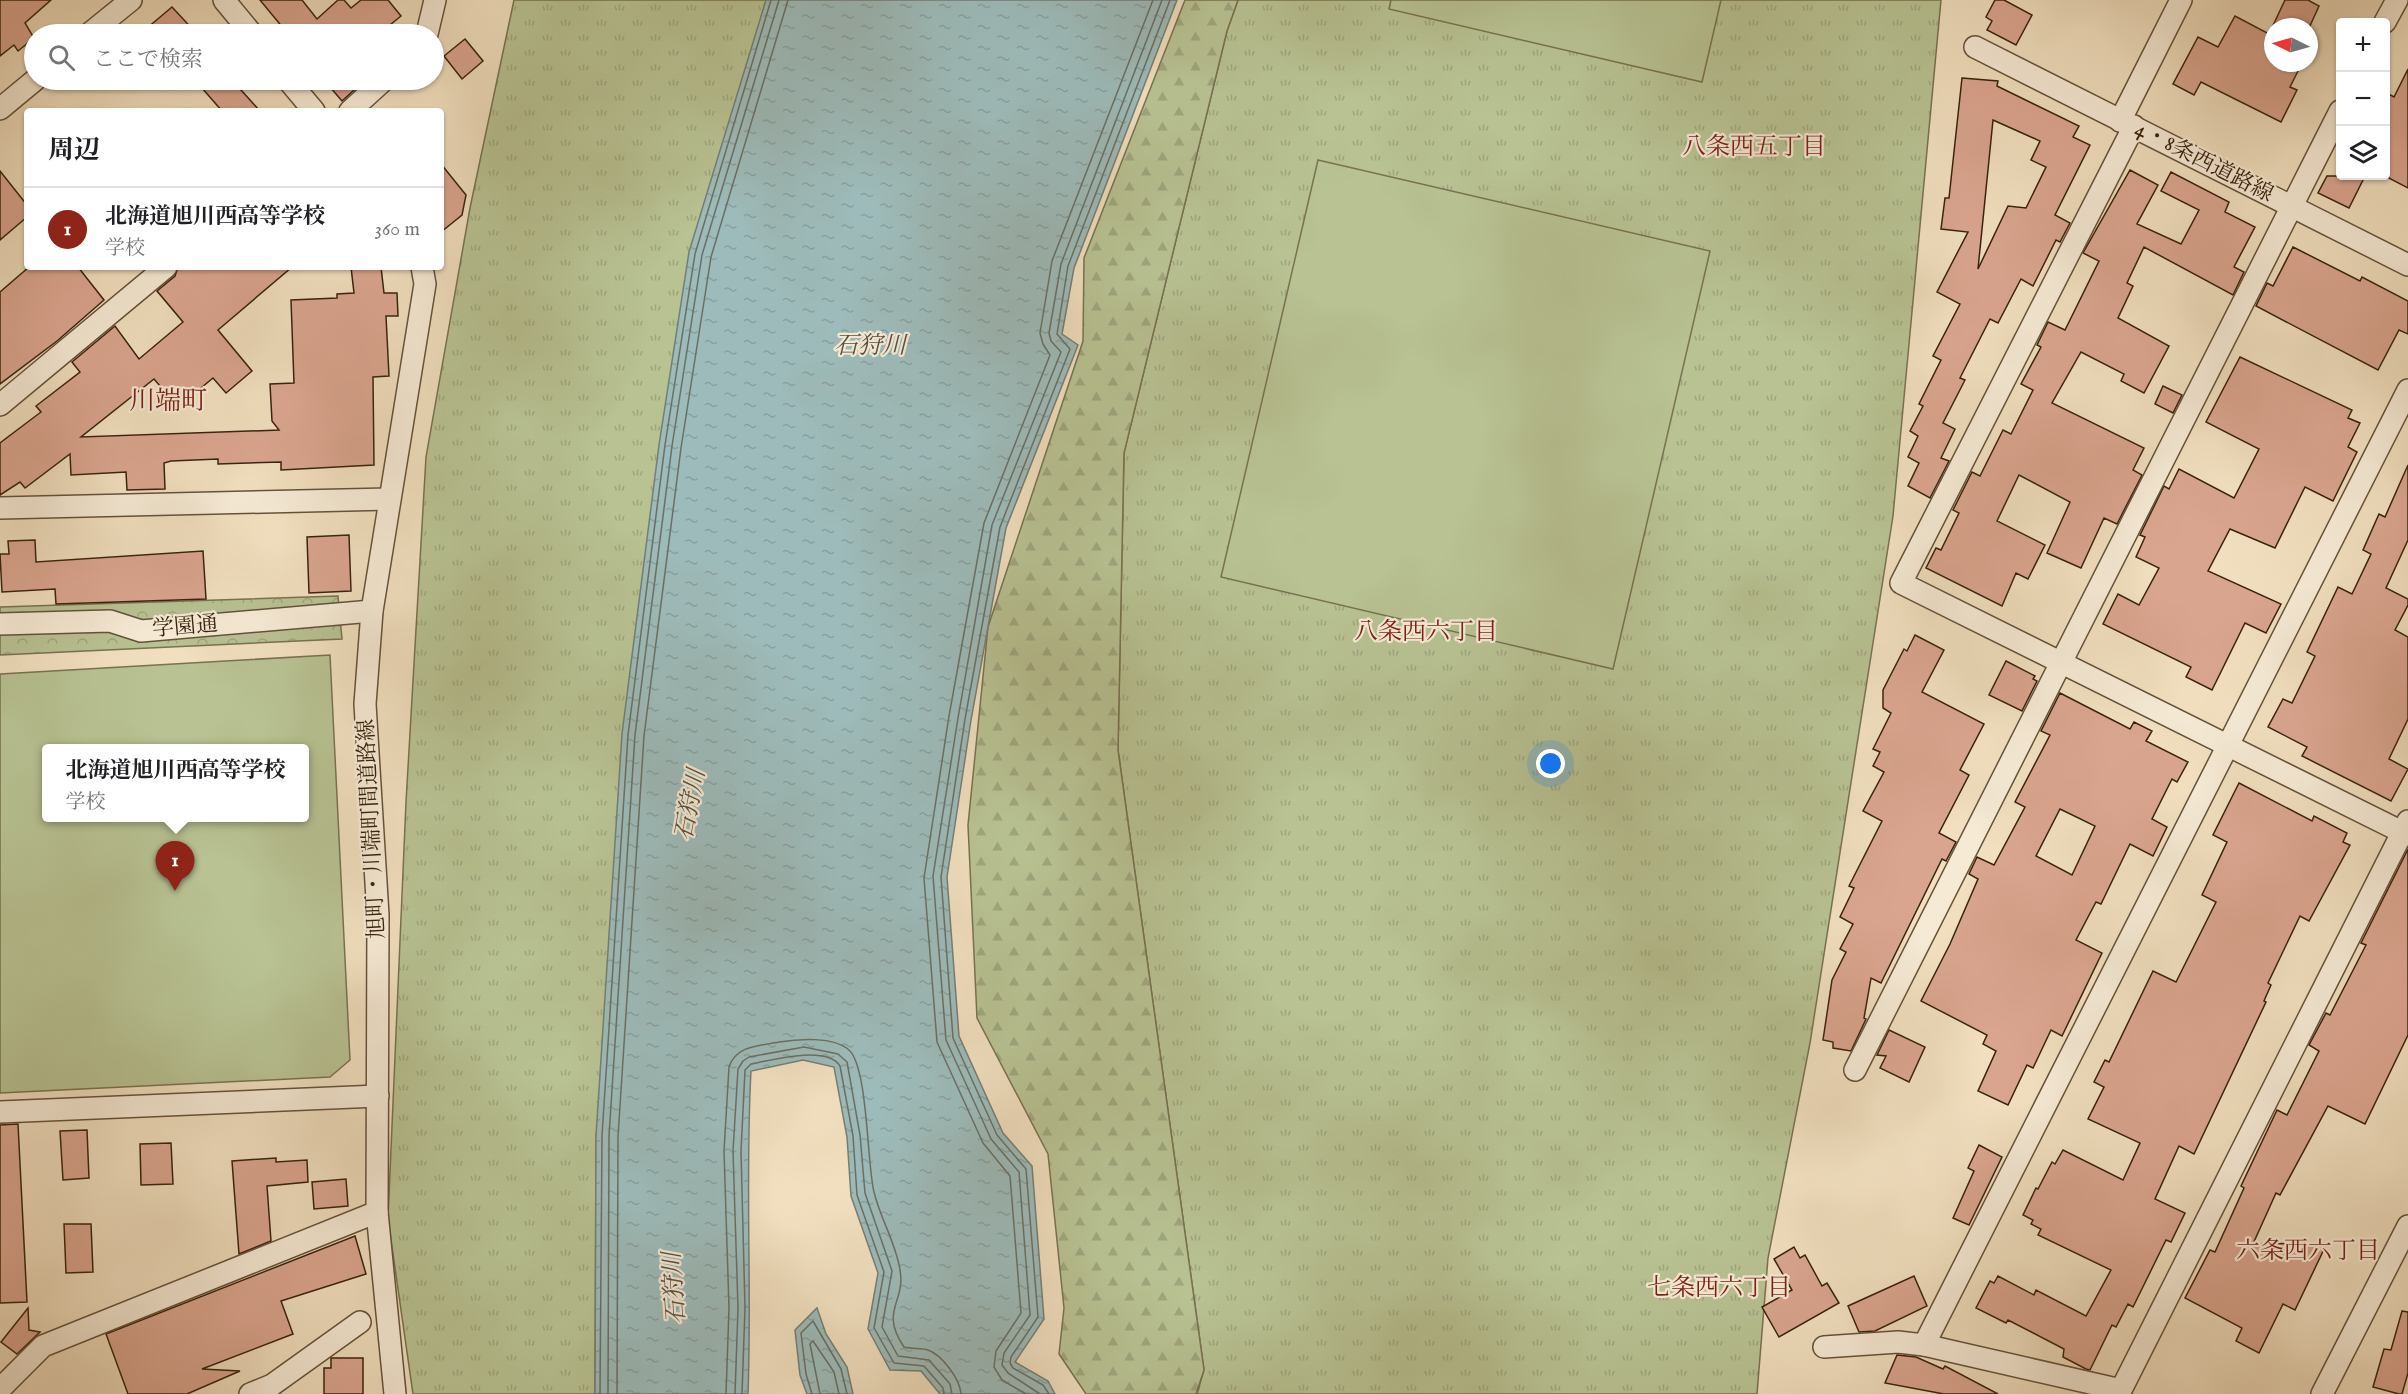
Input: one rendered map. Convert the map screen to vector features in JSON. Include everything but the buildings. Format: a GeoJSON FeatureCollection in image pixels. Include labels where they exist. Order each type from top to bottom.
{"type":"FeatureCollection","features":[{"type":"Feature","properties":{"kind":"street"},"geometry":{"type":"LineString","coordinates":[[101,24],[131,0]]}},
{"type":"Feature","properties":{"kind":"street"},"geometry":{"type":"LineString","coordinates":[[224,0],[244,24]]}},
{"type":"Feature","properties":{"kind":"street"},"geometry":{"type":"LineString","coordinates":[[429,24],[435,0]]}},
{"type":"Feature","properties":{"kind":"street","name":"4・8条西道路線"},"geometry":{"type":"LineString","coordinates":[[2181,0],[2127,124],[2408,265]]}},
{"type":"Feature","properties":{"kind":"street"},"geometry":{"type":"LineString","coordinates":[[2387,18],[2397,0]]}},
{"type":"Feature","properties":{"kind":"street"},"geometry":{"type":"LineString","coordinates":[[1824,1347],[1898,1342],[1924,1345],[2121,1390],[2406,829],[2061,663],[1901,583],[2127,124],[1975,47]]}},
{"type":"Feature","properties":{"kind":"street"},"geometry":{"type":"LineString","coordinates":[[0,109],[24,89]]}},
{"type":"Feature","properties":{"kind":"street"},"geometry":{"type":"LineString","coordinates":[[296,90],[311,108]]}},
{"type":"Feature","properties":{"kind":"street"},"geometry":{"type":"LineString","coordinates":[[353,108],[373,90]]}},
{"type":"Feature","properties":{"kind":"street"},"geometry":{"type":"LineString","coordinates":[[1855,1070],[2336,119]]}},
{"type":"Feature","properties":{"kind":"street"},"geometry":{"type":"LineString","coordinates":[[0,405],[162,270]]}},
{"type":"Feature","properties":{"kind":"street","name":"旭町・川端町間道路線"},"geometry":{"type":"LineString","coordinates":[[395,1394],[378,1212],[378,915],[365,704],[372,611],[425,284],[423,270]]}},
{"type":"Feature","properties":{"kind":"street"},"geometry":{"type":"LineString","coordinates":[[1924,1345],[2408,390]]}},
{"type":"Feature","properties":{"kind":"street"},"geometry":{"type":"LineString","coordinates":[[0,508],[389,499]]}},
{"type":"Feature","properties":{"kind":"street","name":"学園通"},"geometry":{"type":"LineString","coordinates":[[0,624],[110,621],[141,631],[372,611]]}},
{"type":"Feature","properties":{"kind":"street"},"geometry":{"type":"LineString","coordinates":[[0,1112],[378,1096]]}},
{"type":"Feature","properties":{"kind":"street"},"geometry":{"type":"LineString","coordinates":[[0,1389],[43,1346],[378,1212]]}},
{"type":"Feature","properties":{"kind":"street"},"geometry":{"type":"LineString","coordinates":[[2322,1394],[2408,1226]]}},
{"type":"Feature","properties":{"kind":"street"},"geometry":{"type":"LineString","coordinates":[[250,1394],[272,1385],[360,1322]]}},
{"type":"Feature","properties":{"kind":"green space"},"geometry":{"type":"Polygon","coordinates":[[[514,0],[766,0],[596,1136],[595,1394],[413,1394],[388,1219],[406,802],[426,457],[470,208],[514,0]]]}},
{"type":"Feature","properties":{"kind":"green space"},"geometry":{"type":"Polygon","coordinates":[[[1185,0],[1238,0],[1227,31],[1124,453],[1118,750],[1204,1370],[1196,1394],[1086,1394],[1059,1354],[1064,1308],[1048,1154],[977,1018],[968,825],[988,627],[1083,341],[1084,258],[1185,0]]]}},
{"type":"Feature","properties":{"kind":"green space"},"geometry":{"type":"Polygon","coordinates":[[[1238,0],[1941,0],[1893,516],[1810,1043],[1768,1258],[1757,1394],[1197,1394],[1204,1370],[1118,750],[1124,453],[1227,31],[1238,0]]]}},
{"type":"Feature","properties":{"kind":"green space"},"geometry":{"type":"Polygon","coordinates":[[[1391,0],[1721,0],[1702,82],[1389,9],[1391,0]]]}},
{"type":"Feature","properties":{"kind":"green space"},"geometry":{"type":"Polygon","coordinates":[[[1318,160],[1710,251],[1613,669],[1221,577],[1318,160]]]}},
{"type":"Feature","properties":{"kind":"green space"},"geometry":{"type":"Polygon","coordinates":[[[338,596],[342,639],[0,655],[0,607],[338,596]]]}},
{"type":"Feature","properties":{"kind":"green space"},"geometry":{"type":"Polygon","coordinates":[[[330,655],[350,1060],[330,1077],[0,1093],[0,674],[330,655]]]}},
{"type":"Feature","properties":{"kind":"water","name":"石狩川"},"geometry":{"type":"Polygon","coordinates":[[[766,0],[1177,0],[1074,268],[1062,334],[1078,345],[1006,528],[971,720],[947,877],[959,1036],[1003,1133],[1032,1166],[1044,1319],[1015,1362],[1048,1381],[1055,1394],[940,1394],[921,1371],[890,1370],[868,1329],[878,1273],[851,1196],[847,1137],[834,1067],[803,1060],[751,1071],[748,1394],[595,1394],[596,1136],[622,734],[659,445],[689,252],[766,0]]]}},
{"type":"Feature","properties":{"kind":"water"},"geometry":{"type":"Polygon","coordinates":[[[817,1308],[826,1334],[847,1367],[853,1394],[807,1394],[800,1375],[795,1330],[817,1308]]]}},
{"type":"Feature","properties":{"kind":"place","name":"北海道旭川西高等学校"},"geometry":{"type":"Point","coordinates":[175,891]}},
{"type":"Feature","properties":{"kind":"district","name":"八条西五丁目"},"geometry":{"type":"Point","coordinates":[1754,147]}},
{"type":"Feature","properties":{"kind":"district","name":"川端町"},"geometry":{"type":"Point","coordinates":[168,401]}},
{"type":"Feature","properties":{"kind":"district","name":"八条西六丁目"},"geometry":{"type":"Point","coordinates":[1426,632]}},
{"type":"Feature","properties":{"kind":"district","name":"六条西六丁目"},"geometry":{"type":"Point","coordinates":[2308,1251]}},
{"type":"Feature","properties":{"kind":"district","name":"七条西六丁目"},"geometry":{"type":"Point","coordinates":[1719,1288]}}]}
